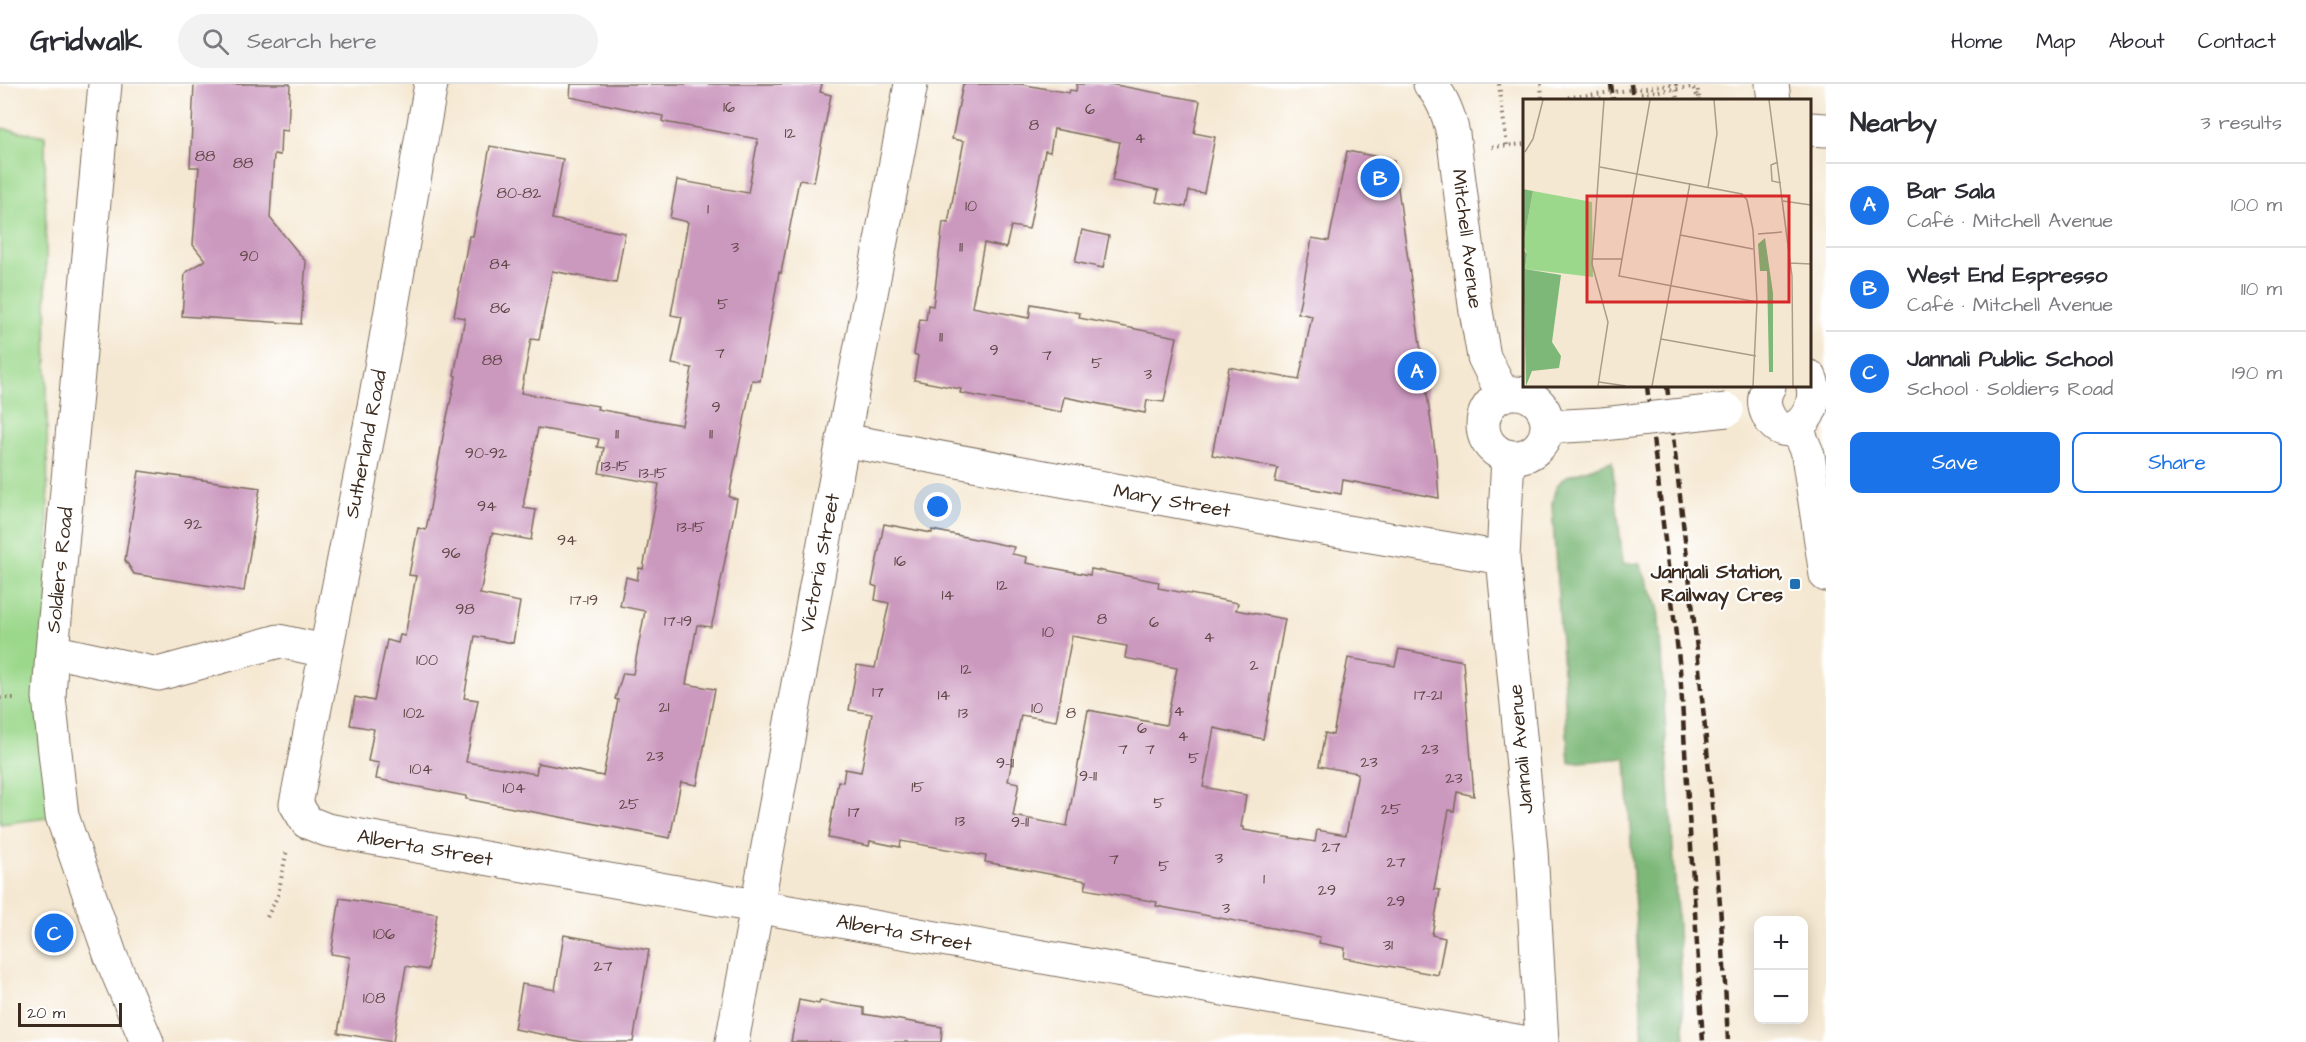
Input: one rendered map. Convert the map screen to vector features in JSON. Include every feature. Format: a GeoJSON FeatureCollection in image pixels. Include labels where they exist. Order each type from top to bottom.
{"type":"FeatureCollection","features":[{"type":"Feature","properties":{"kind":"street","name":"Soldiers Road"},"geometry":{"type":"LineString","coordinates":[[105,84],[49,697],[62,816],[111,957],[147,1042]]}},
{"type":"Feature","properties":{"kind":"street","name":"Sutherland Road"},"geometry":{"type":"LineString","coordinates":[[296,804],[375,401],[431,84]]}},
{"type":"Feature","properties":{"kind":"street","name":"Victoria Street"},"geometry":{"type":"LineString","coordinates":[[732,1042],[911,84]]}},
{"type":"Feature","properties":{"kind":"street","name":"Mitchell Avenue"},"geometry":{"type":"LineString","coordinates":[[1430,84],[1441,99],[1451,125],[1484,357],[1503,395]]}},
{"type":"Feature","properties":{"kind":"street"},"geometry":{"type":"LineString","coordinates":[[1772,84],[1774,99]]}},
{"type":"Feature","properties":{"kind":"street"},"geometry":{"type":"LineString","coordinates":[[1811,129],[1826,130]]}},
{"type":"Feature","properties":{"kind":"street"},"geometry":{"type":"LineString","coordinates":[[1547,427],[1603,424],[1727,410],[1767,396],[1771,419],[1776,424],[1789,429],[1797,429],[1813,422],[1822,404],[1819,388],[1811,379]]}},
{"type":"Feature","properties":{"kind":"street"},"geometry":{"type":"LineString","coordinates":[[1518,393],[1535,399],[1545,413],[1547,427],[1543,442],[1536,449],[1518,457],[1499,453],[1491,446],[1483,428],[1483,419],[1487,409],[1503,395],[1518,393]]}},
{"type":"Feature","properties":{"kind":"street"},"geometry":{"type":"LineString","coordinates":[[1797,429],[1808,455],[1826,575]]}},
{"type":"Feature","properties":{"kind":"street","name":"Mary Street"},"geometry":{"type":"LineString","coordinates":[[843,440],[1306,525],[1503,558]]}},
{"type":"Feature","properties":{"kind":"street","name":"Jannali Avenue"},"geometry":{"type":"LineString","coordinates":[[1508,456],[1503,558],[1531,850],[1542,1042]]}},
{"type":"Feature","properties":{"kind":"street"},"geometry":{"type":"LineString","coordinates":[[52,651],[158,674],[279,641],[325,651]]}},
{"type":"Feature","properties":{"kind":"street","name":"Alberta Street"},"geometry":{"type":"LineString","coordinates":[[296,804],[308,822],[327,830],[1522,1042]]}},
{"type":"Feature","properties":{"kind":"path"},"geometry":{"type":"LineString","coordinates":[[1499,84],[1507,146]]}},
{"type":"Feature","properties":{"kind":"path"},"geometry":{"type":"LineString","coordinates":[[1541,84],[1542,99]]}},
{"type":"Feature","properties":{"kind":"path"},"geometry":{"type":"LineString","coordinates":[[1581,99],[1677,84]]}},
{"type":"Feature","properties":{"kind":"path"},"geometry":{"type":"LineString","coordinates":[[1697,84],[1699,99]]}},
{"type":"Feature","properties":{"kind":"path"},"geometry":{"type":"LineString","coordinates":[[1641,93],[1693,87],[1699,99]]}},
{"type":"Feature","properties":{"kind":"path"},"geometry":{"type":"LineString","coordinates":[[1564,99],[1604,98]]}},
{"type":"Feature","properties":{"kind":"path"},"geometry":{"type":"LineString","coordinates":[[1492,147],[1523,144]]}},
{"type":"Feature","properties":{"kind":"path"},"geometry":{"type":"LineString","coordinates":[[267,917],[278,896],[296,804]]}},
{"type":"Feature","properties":{"kind":"green space"},"geometry":{"type":"Polygon","coordinates":[[[0,128],[45,136],[49,689],[62,816],[0,824],[0,128]]]}},
{"type":"Feature","properties":{"kind":"green space"},"geometry":{"type":"Polygon","coordinates":[[[1612,461],[1623,564],[1639,563],[1658,606],[1685,1042],[1643,1042],[1626,758],[1569,763],[1552,505],[1557,486],[1565,477],[1612,461]]]}},
{"type":"Feature","properties":{"kind":"building"},"geometry":{"type":"Polygon","coordinates":[[[194,84],[290,84],[288,131],[281,130],[280,155],[274,154],[270,218],[306,262],[301,324],[182,316],[185,273],[205,260],[193,245],[199,167],[190,167],[194,84]]]}},
{"type":"Feature","properties":{"kind":"building"},"geometry":{"type":"Polygon","coordinates":[[[571,84],[822,84],[820,92],[831,95],[814,182],[799,180],[781,273],[779,272],[760,381],[752,380],[729,497],[737,499],[714,616],[711,627],[697,625],[686,684],[715,689],[697,785],[681,782],[670,838],[466,799],[466,796],[376,779],[379,763],[368,761],[374,729],[350,725],[355,697],[374,701],[387,640],[398,643],[400,635],[405,636],[416,576],[409,575],[418,528],[426,530],[456,376],[454,375],[465,318],[454,316],[469,236],[473,236],[490,146],[563,159],[552,219],[625,233],[616,283],[552,271],[539,340],[531,339],[521,393],[598,406],[597,409],[682,425],[692,368],[672,364],[682,317],[671,315],[688,222],[670,218],[677,180],[748,193],[758,139],[664,122],[662,121],[663,116],[570,97],[571,84]],[[538,428],[524,500],[524,508],[536,510],[531,540],[492,533],[480,594],[520,602],[513,643],[475,636],[464,698],[478,700],[466,762],[536,774],[538,763],[603,776],[618,700],[615,699],[623,673],[633,674],[645,611],[620,606],[626,577],[637,580],[639,568],[643,569],[659,484],[599,473],[604,448],[597,447],[599,439],[538,428]]]}},
{"type":"Feature","properties":{"kind":"building"},"geometry":{"type":"Polygon","coordinates":[[[963,84],[1020,84],[1069,93],[1070,90],[1076,91],[1077,84],[1110,84],[1200,101],[1194,133],[1215,137],[1204,193],[1189,191],[1186,207],[1156,202],[1159,190],[1112,181],[1120,142],[1054,129],[1050,152],[1045,151],[1029,229],[1011,226],[1006,248],[984,243],[972,307],[1029,318],[1031,304],[1080,313],[1079,318],[1177,337],[1164,402],[1147,400],[1145,413],[1064,397],[1061,412],[960,393],[961,389],[914,380],[918,356],[914,354],[920,319],[926,320],[928,305],[933,306],[943,222],[948,223],[964,141],[952,139],[963,84]]]}},
{"type":"Feature","properties":{"kind":"building"},"geometry":{"type":"Polygon","coordinates":[[[1347,151],[1394,160],[1436,458],[1439,498],[1343,480],[1341,494],[1275,482],[1278,468],[1212,455],[1229,367],[1299,380],[1312,316],[1298,313],[1312,238],[1329,241],[1347,151]]]}},
{"type":"Feature","properties":{"kind":"building"},"geometry":{"type":"Polygon","coordinates":[[[1082,230],[1109,236],[1103,268],[1075,262],[1082,230]]]}},
{"type":"Feature","properties":{"kind":"building"},"geometry":{"type":"Polygon","coordinates":[[[139,471],[260,488],[244,591],[134,574],[125,560],[139,471]]]}},
{"type":"Feature","properties":{"kind":"building"},"geometry":{"type":"Polygon","coordinates":[[[884,524],[932,533],[932,530],[1014,547],[1012,554],[1027,557],[1026,563],[1090,575],[1091,569],[1159,582],[1158,588],[1238,603],[1236,610],[1285,619],[1263,739],[1214,728],[1203,787],[1246,795],[1241,827],[1244,827],[1244,830],[1315,842],[1317,830],[1346,835],[1358,773],[1319,766],[1325,733],[1333,735],[1348,658],[1395,666],[1399,649],[1463,661],[1474,796],[1457,792],[1454,811],[1449,810],[1434,889],[1440,890],[1432,935],[1445,938],[1438,975],[1344,958],[1345,948],[1319,943],[1320,937],[1156,906],[1157,902],[1085,889],[1087,881],[985,862],[986,856],[901,841],[900,847],[870,841],[869,846],[828,838],[838,781],[843,782],[845,769],[861,772],[872,714],[849,710],[857,665],[875,668],[889,603],[875,600],[877,587],[872,585],[884,524]],[[1072,636],[1056,721],[1021,715],[1008,781],[1019,783],[1013,816],[1067,826],[1088,710],[1166,725],[1177,668],[1125,658],[1127,646],[1072,636]]]}},
{"type":"Feature","properties":{"kind":"building"},"geometry":{"type":"Polygon","coordinates":[[[340,898],[437,914],[428,970],[406,966],[393,1042],[338,1033],[350,957],[331,954],[340,898]]]}},
{"type":"Feature","properties":{"kind":"building"},"geometry":{"type":"Polygon","coordinates":[[[564,935],[649,950],[633,1042],[582,1042],[514,1029],[522,984],[555,990],[564,935]]]}},
{"type":"Feature","properties":{"kind":"building"},"geometry":{"type":"Polygon","coordinates":[[[799,1000],[864,1008],[864,1014],[942,1027],[941,1042],[791,1042],[799,1000]]]}},
{"type":"Feature","properties":{"kind":"railway"},"geometry":{"type":"LineString","coordinates":[[1611,84],[1613,99]]}},
{"type":"Feature","properties":{"kind":"railway"},"geometry":{"type":"LineString","coordinates":[[1631,84],[1633,99]]}},
{"type":"Feature","properties":{"kind":"railway"},"geometry":{"type":"LineString","coordinates":[[1647,387],[1680,669],[1703,1042]]}},
{"type":"Feature","properties":{"kind":"railway"},"geometry":{"type":"LineString","coordinates":[[1667,387],[1711,795],[1728,1042]]}},
{"type":"Feature","properties":{"kind":"place","name":"West End Espresso"},"geometry":{"type":"Point","coordinates":[1380,178]}},
{"type":"Feature","properties":{"kind":"place","name":"Bar Sala"},"geometry":{"type":"Point","coordinates":[1417,371]}},
{"type":"Feature","properties":{"kind":"place","name":"Jannali Station, Railway Cres"},"geometry":{"type":"Point","coordinates":[1795,584]}},
{"type":"Feature","properties":{"kind":"place","name":"Jannali Public School"},"geometry":{"type":"Point","coordinates":[54,933]}}]}
